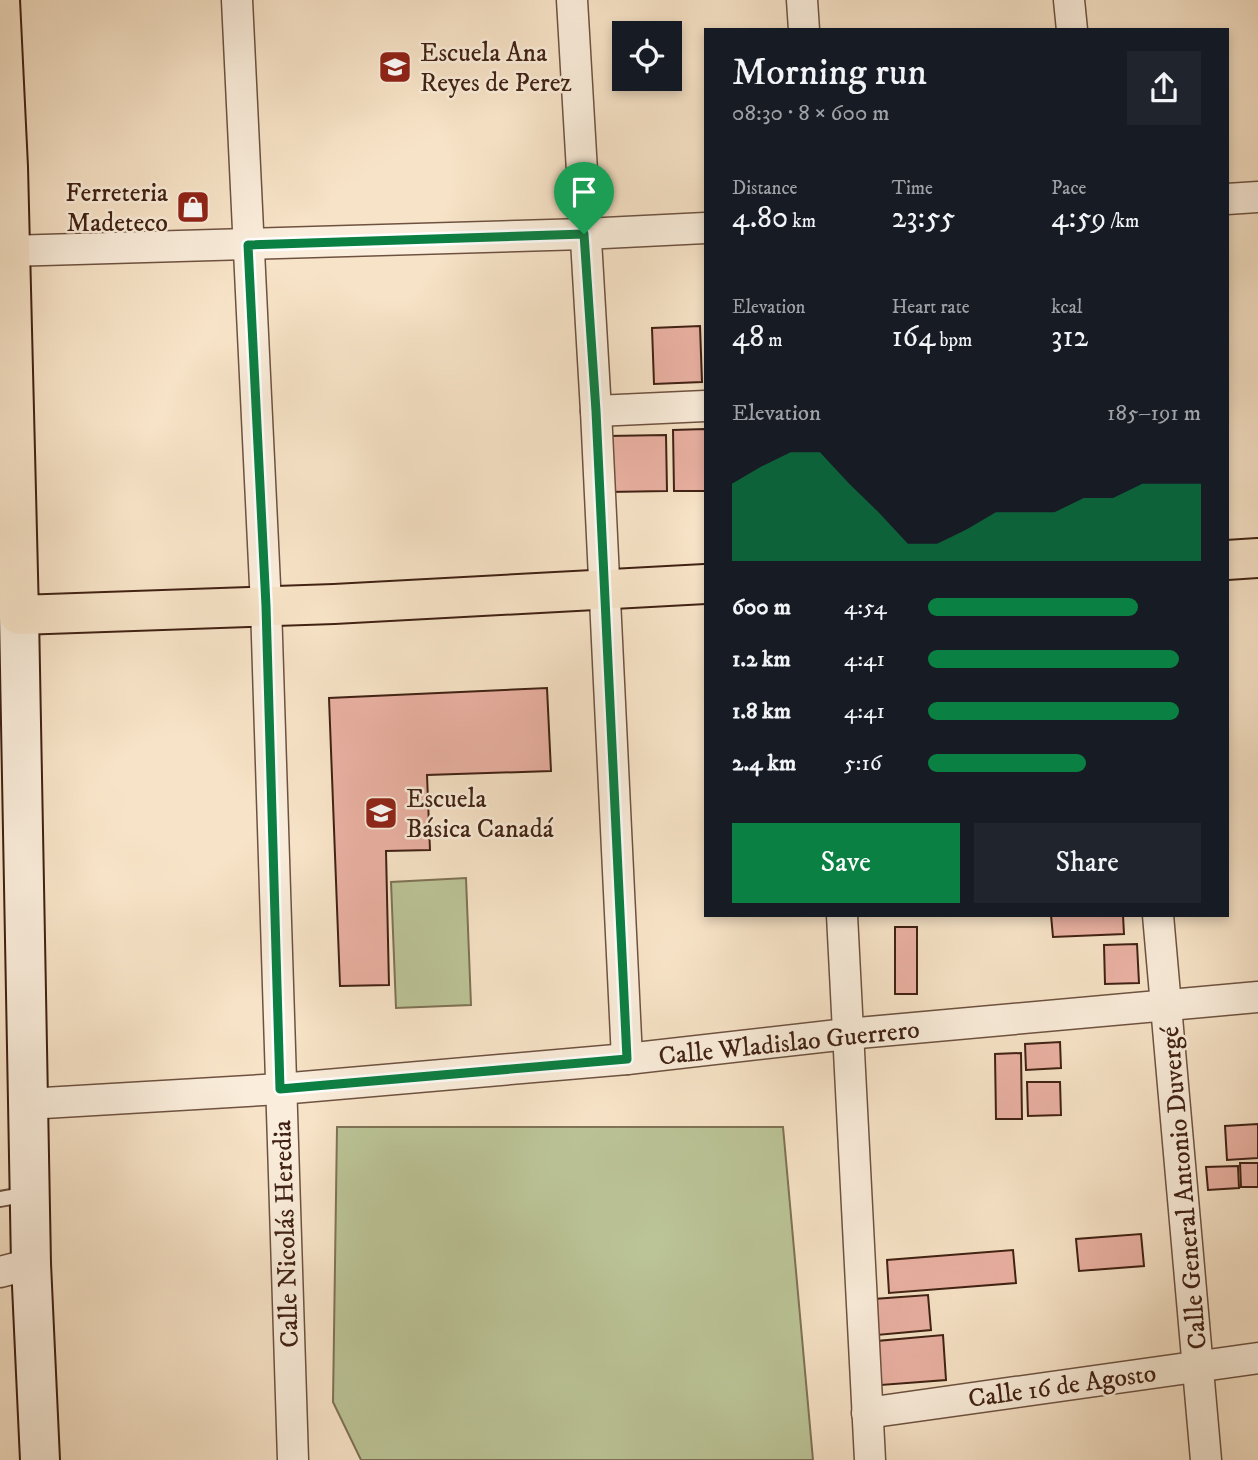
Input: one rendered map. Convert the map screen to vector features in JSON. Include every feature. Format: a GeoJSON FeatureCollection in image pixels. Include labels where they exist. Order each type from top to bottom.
{"type":"FeatureCollection","features":[{"type":"Feature","properties":{"kind":"main road"},"geometry":{"type":"LineString","coordinates":[[1,20],[4,168],[9,251],[9,615],[266,606],[704,584]]}},
{"type":"Feature","properties":{"kind":"main road"},"geometry":{"type":"LineString","coordinates":[[1229,560],[1258,558]]}},
{"type":"Feature","properties":{"kind":"street","name":"Calle Nicolás Heredia"},"geometry":{"type":"LineString","coordinates":[[237,0],[266,606],[293,1460]]}},
{"type":"Feature","properties":{"kind":"street"},"geometry":{"type":"LineString","coordinates":[[572,0],[596,411],[627,1059]]}},
{"type":"Feature","properties":{"kind":"street"},"geometry":{"type":"LineString","coordinates":[[802,0],[804,28]]}},
{"type":"Feature","properties":{"kind":"street"},"geometry":{"type":"LineString","coordinates":[[1069,0],[1072,28]]}},
{"type":"Feature","properties":{"kind":"street"},"geometry":{"type":"LineString","coordinates":[[1229,199],[1258,197]]}},
{"type":"Feature","properties":{"kind":"street"},"geometry":{"type":"LineString","coordinates":[[9,251],[704,228]]}},
{"type":"Feature","properties":{"kind":"street"},"geometry":{"type":"LineString","coordinates":[[596,411],[704,406]]}},
{"type":"Feature","properties":{"kind":"street"},"geometry":{"type":"LineString","coordinates":[[9,615],[27,1104],[15,1196],[15,1268],[40,1460]]}},
{"type":"Feature","properties":{"kind":"street"},"geometry":{"type":"LineString","coordinates":[[842,917],[870,1460]]}},
{"type":"Feature","properties":{"kind":"street","name":"Calle General Antonio Duvergé"},"geometry":{"type":"LineString","coordinates":[[1158,917],[1206,1460]]}},
{"type":"Feature","properties":{"kind":"street","name":"Calle Wladislao Guerrero"},"geometry":{"type":"LineString","coordinates":[[27,1104],[280,1089],[627,1059],[847,1034],[1258,997]]}},
{"type":"Feature","properties":{"kind":"street","name":"Calle 16 de Agosto"},"geometry":{"type":"LineString","coordinates":[[867,1413],[1258,1358]]}},
{"type":"Feature","properties":{"kind":"green space"},"geometry":{"type":"Polygon","coordinates":[[[466,878],[471,1005],[396,1008],[391,882],[466,878]]]}},
{"type":"Feature","properties":{"kind":"green space"},"geometry":{"type":"Polygon","coordinates":[[[337,1127],[783,1127],[813,1460],[361,1460],[333,1402],[337,1127]]]}},
{"type":"Feature","properties":{"kind":"building"},"geometry":{"type":"Polygon","coordinates":[[[700,326],[702,382],[654,384],[652,328],[700,326]]]}},
{"type":"Feature","properties":{"kind":"building"},"geometry":{"type":"Polygon","coordinates":[[[704,429],[704,491],[674,491],[673,430],[704,429]]]}},
{"type":"Feature","properties":{"kind":"building"},"geometry":{"type":"Polygon","coordinates":[[[666,435],[667,491],[608,492],[607,436],[666,435]]]}},
{"type":"Feature","properties":{"kind":"building","name":"Escuela Básica Canadá"},"geometry":{"type":"Polygon","coordinates":[[[547,688],[551,771],[427,775],[430,850],[386,851],[389,985],[340,986],[329,698],[547,688]]]}},
{"type":"Feature","properties":{"kind":"building"},"geometry":{"type":"Polygon","coordinates":[[[1051,917],[1123,917],[1124,934],[1053,937],[1051,917]]]}},
{"type":"Feature","properties":{"kind":"building"},"geometry":{"type":"Polygon","coordinates":[[[895,927],[917,927],[917,994],[895,994],[895,927]]]}},
{"type":"Feature","properties":{"kind":"building"},"geometry":{"type":"Polygon","coordinates":[[[1137,944],[1139,983],[1105,984],[1104,945],[1137,944]]]}},
{"type":"Feature","properties":{"kind":"building"},"geometry":{"type":"Polygon","coordinates":[[[1060,1042],[1061,1068],[1026,1070],[1025,1044],[1060,1042]]]}},
{"type":"Feature","properties":{"kind":"building"},"geometry":{"type":"Polygon","coordinates":[[[1021,1053],[1022,1119],[996,1119],[995,1054],[1021,1053]]]}},
{"type":"Feature","properties":{"kind":"building"},"geometry":{"type":"Polygon","coordinates":[[[1027,1082],[1060,1082],[1061,1115],[1028,1116],[1027,1082]]]}},
{"type":"Feature","properties":{"kind":"building"},"geometry":{"type":"Polygon","coordinates":[[[1258,1124],[1258,1158],[1227,1160],[1225,1126],[1258,1124]]]}},
{"type":"Feature","properties":{"kind":"building"},"geometry":{"type":"Polygon","coordinates":[[[1240,1163],[1258,1163],[1258,1187],[1241,1187],[1240,1163]]]}},
{"type":"Feature","properties":{"kind":"building"},"geometry":{"type":"Polygon","coordinates":[[[1238,1166],[1239,1188],[1208,1190],[1206,1167],[1238,1166]]]}},
{"type":"Feature","properties":{"kind":"building"},"geometry":{"type":"Polygon","coordinates":[[[1141,1234],[1144,1266],[1079,1271],[1076,1239],[1141,1234]]]}},
{"type":"Feature","properties":{"kind":"building"},"geometry":{"type":"Polygon","coordinates":[[[1013,1250],[1016,1283],[889,1293],[887,1260],[1013,1250]]]}},
{"type":"Feature","properties":{"kind":"building"},"geometry":{"type":"Polygon","coordinates":[[[928,1295],[931,1330],[877,1335],[874,1299],[928,1295]]]}},
{"type":"Feature","properties":{"kind":"building"},"geometry":{"type":"Polygon","coordinates":[[[943,1335],[946,1380],[881,1385],[877,1341],[943,1335]]]}},
{"type":"Feature","properties":{"kind":"place","name":"Escuela Ana Reyes de Perez"},"geometry":{"type":"Point","coordinates":[395,67]}},
{"type":"Feature","properties":{"kind":"place","name":"Ferreteria Madeteco"},"geometry":{"type":"Point","coordinates":[193,207]}},
{"type":"Feature","properties":{"kind":"place","name":"Escuela Básica Canadá"},"geometry":{"type":"Point","coordinates":[381,813]}},
{"type":"Feature","properties":{"kind":"route"},"geometry":{"type":"LineString","coordinates":[[584,234],[596,411],[627,1059],[280,1089],[266,606],[248,245],[584,234]]}}]}
